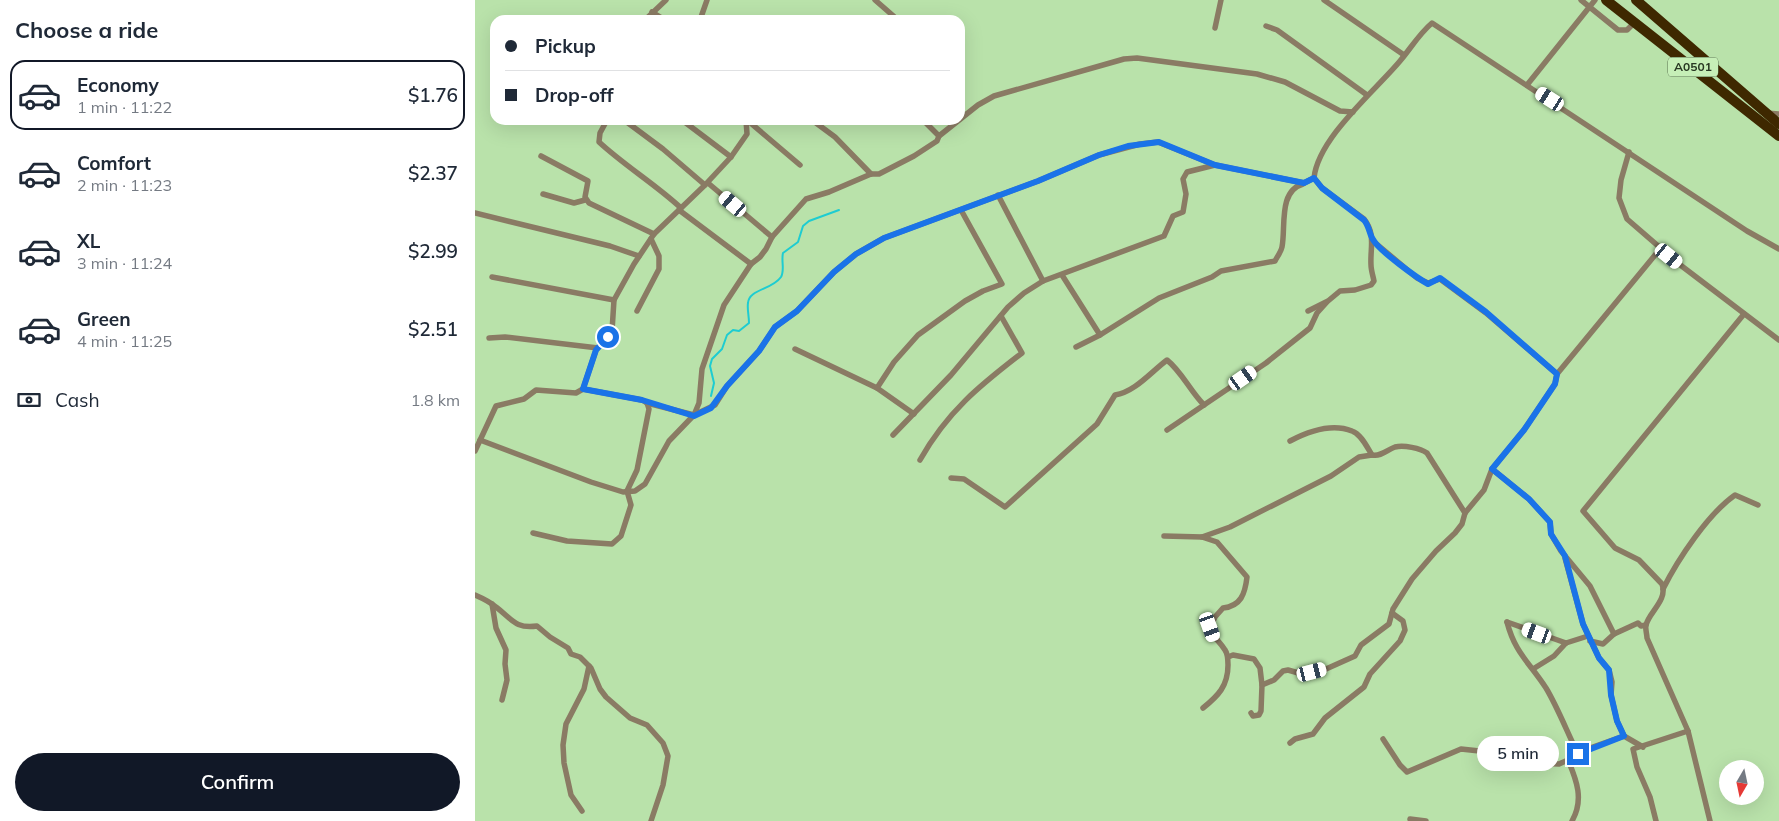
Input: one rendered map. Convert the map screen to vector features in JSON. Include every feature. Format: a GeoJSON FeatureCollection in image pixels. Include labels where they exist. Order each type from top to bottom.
{"type":"FeatureCollection","features":[{"type":"Feature","properties":{"kind":"highway","name":"A0501"},"geometry":{"type":"LineString","coordinates":[[1607,0],[1779,136]]}},
{"type":"Feature","properties":{"kind":"highway","name":"A0501"},"geometry":{"type":"LineString","coordinates":[[1636,0],[1779,124]]}},
{"type":"Feature","properties":{"kind":"street"},"geometry":{"type":"LineString","coordinates":[[649,15],[666,0]]}},
{"type":"Feature","properties":{"kind":"street"},"geometry":{"type":"LineString","coordinates":[[702,15],[707,0]]}},
{"type":"Feature","properties":{"kind":"street"},"geometry":{"type":"LineString","coordinates":[[875,0],[892,15]]}},
{"type":"Feature","properties":{"kind":"street"},"geometry":{"type":"LineString","coordinates":[[1215,28],[1221,0]]}},
{"type":"Feature","properties":{"kind":"street"},"geometry":{"type":"LineString","coordinates":[[1324,0],[1404,55]]}},
{"type":"Feature","properties":{"kind":"street"},"geometry":{"type":"LineString","coordinates":[[1581,0],[1618,30],[1627,30],[1635,22]]}},
{"type":"Feature","properties":{"kind":"street"},"geometry":{"type":"LineString","coordinates":[[1527,84],[1595,0]]}},
{"type":"Feature","properties":{"kind":"street"},"geometry":{"type":"LineString","coordinates":[[652,12],[657,15]]}},
{"type":"Feature","properties":{"kind":"street"},"geometry":{"type":"LineString","coordinates":[[1308,311],[1327,301],[1340,291],[1371,285],[1374,281],[1371,265],[1373,241],[1369,225],[1322,188],[1314,178],[1315,164],[1367,95],[1404,55],[1417,37],[1432,23],[1459,43],[1527,84],[1747,231],[1779,249]]}},
{"type":"Feature","properties":{"kind":"street"},"geometry":{"type":"LineString","coordinates":[[1266,26],[1277,30],[1367,95]]}},
{"type":"Feature","properties":{"kind":"street"},"geometry":{"type":"LineString","coordinates":[[965,115],[994,96],[1124,59],[1137,58],[1151,58],[1189,66],[1257,74],[1285,82],[1340,111],[1353,112]]}},
{"type":"Feature","properties":{"kind":"street"},"geometry":{"type":"LineString","coordinates":[[1766,113],[1779,114]]}},
{"type":"Feature","properties":{"kind":"street"},"geometry":{"type":"LineString","coordinates":[[604,125],[600,133],[599,142],[618,160],[665,194],[680,209],[751,264]]}},
{"type":"Feature","properties":{"kind":"street"},"geometry":{"type":"LineString","coordinates":[[631,125],[772,237]]}},
{"type":"Feature","properties":{"kind":"street"},"geometry":{"type":"LineString","coordinates":[[689,125],[731,157]]}},
{"type":"Feature","properties":{"kind":"street"},"geometry":{"type":"LineString","coordinates":[[475,451],[496,406],[524,399],[536,390],[576,393],[583,389],[598,348],[611,331],[614,300],[639,256],[652,237],[707,184],[731,157],[747,134],[746,125]]}},
{"type":"Feature","properties":{"kind":"street"},"geometry":{"type":"LineString","coordinates":[[752,125],[800,165]]}},
{"type":"Feature","properties":{"kind":"street"},"geometry":{"type":"LineString","coordinates":[[819,125],[835,137],[871,174]]}},
{"type":"Feature","properties":{"kind":"street"},"geometry":{"type":"LineString","coordinates":[[928,125],[939,136]]}},
{"type":"Feature","properties":{"kind":"street"},"geometry":{"type":"LineString","coordinates":[[694,416],[699,403],[702,369],[724,305],[751,264],[761,257],[772,237],[806,200],[871,174],[879,174],[914,156],[937,141],[939,136],[953,125]]}},
{"type":"Feature","properties":{"kind":"street"},"geometry":{"type":"LineString","coordinates":[[480,440],[559,471],[627,491],[635,491],[645,484],[669,441],[694,416],[711,408],[727,386],[759,351],[775,327],[797,311],[834,272],[856,254],[884,238],[961,210],[1099,155],[1140,144],[1159,142],[1215,165],[1304,183]]}},
{"type":"Feature","properties":{"kind":"street"},"geometry":{"type":"LineString","coordinates":[[1629,152],[1621,180],[1619,198],[1627,219],[1660,248],[1779,340]]}},
{"type":"Feature","properties":{"kind":"street"},"geometry":{"type":"LineString","coordinates":[[541,156],[588,181],[585,200]]}},
{"type":"Feature","properties":{"kind":"street"},"geometry":{"type":"LineString","coordinates":[[893,434],[914,414],[1008,307],[1043,281],[1164,236],[1173,216],[1183,212],[1186,194],[1183,180],[1187,172],[1215,165]]}},
{"type":"Feature","properties":{"kind":"street"},"geometry":{"type":"LineString","coordinates":[[1076,347],[1100,335],[1159,298],[1212,277],[1221,271],[1275,262],[1281,249],[1287,199],[1295,186],[1314,178]]}},
{"type":"Feature","properties":{"kind":"street"},"geometry":{"type":"LineString","coordinates":[[543,194],[574,203],[585,200],[652,237],[659,256],[659,268],[637,312]]}},
{"type":"Feature","properties":{"kind":"street"},"geometry":{"type":"LineString","coordinates":[[997,195],[1043,281]]}},
{"type":"Feature","properties":{"kind":"street"},"geometry":{"type":"LineString","coordinates":[[877,388],[894,362],[918,335],[965,301],[983,291],[1002,284],[961,210]]}},
{"type":"Feature","properties":{"kind":"street"},"geometry":{"type":"LineString","coordinates":[[475,213],[610,246],[639,256]]}},
{"type":"Feature","properties":{"kind":"street"},"geometry":{"type":"LineString","coordinates":[[1373,241],[1417,278],[1428,284],[1440,278],[1446,282],[1465,299],[1486,312],[1557,374]]}},
{"type":"Feature","properties":{"kind":"street"},"geometry":{"type":"LineString","coordinates":[[1262,685],[1273,680],[1283,671],[1288,670],[1302,674],[1312,672],[1326,669],[1355,656],[1361,645],[1389,624],[1392,613],[1412,579],[1462,524],[1465,513],[1484,490],[1492,469],[1524,430],[1555,384],[1557,374],[1660,248]]}},
{"type":"Feature","properties":{"kind":"street"},"geometry":{"type":"LineString","coordinates":[[1062,275],[1100,335]]}},
{"type":"Feature","properties":{"kind":"street"},"geometry":{"type":"LineString","coordinates":[[491,277],[614,300]]}},
{"type":"Feature","properties":{"kind":"street"},"geometry":{"type":"LineString","coordinates":[[1167,430],[1266,363],[1310,328],[1317,313],[1327,301]]}},
{"type":"Feature","properties":{"kind":"street"},"geometry":{"type":"LineString","coordinates":[[1663,589],[1662,584],[1639,560],[1615,548],[1583,511],[1744,314]]}},
{"type":"Feature","properties":{"kind":"street"},"geometry":{"type":"LineString","coordinates":[[920,460],[934,436],[949,417],[979,388],[1022,353],[1001,316]]}},
{"type":"Feature","properties":{"kind":"street"},"geometry":{"type":"LineString","coordinates":[[489,338],[505,337],[598,348]]}},
{"type":"Feature","properties":{"kind":"street"},"geometry":{"type":"LineString","coordinates":[[795,349],[877,388],[914,414]]}},
{"type":"Feature","properties":{"kind":"street"},"geometry":{"type":"LineString","coordinates":[[951,478],[964,480],[1005,507],[1097,424],[1115,395],[1124,394],[1131,390],[1167,360],[1204,405]]}},
{"type":"Feature","properties":{"kind":"street"},"geometry":{"type":"LineString","coordinates":[[583,389],[642,400],[694,416]]}},
{"type":"Feature","properties":{"kind":"street"},"geometry":{"type":"LineString","coordinates":[[533,533],[567,542],[612,544],[621,536],[631,505],[627,491],[637,470],[649,416],[647,403]]}},
{"type":"Feature","properties":{"kind":"street"},"geometry":{"type":"LineString","coordinates":[[1290,441],[1308,432],[1334,428],[1343,429],[1353,431],[1362,439],[1372,455]]}},
{"type":"Feature","properties":{"kind":"street"},"geometry":{"type":"LineString","coordinates":[[1202,537],[1251,518],[1331,476],[1359,457],[1377,456],[1396,447],[1422,449],[1427,453],[1465,513]]}},
{"type":"Feature","properties":{"kind":"street"},"geometry":{"type":"LineString","coordinates":[[1492,469],[1541,511],[1550,522],[1551,534],[1565,556],[1590,586],[1614,634]]}},
{"type":"Feature","properties":{"kind":"street"},"geometry":{"type":"LineString","coordinates":[[1710,821],[1688,731],[1647,638],[1646,625],[1658,606],[1663,589],[1677,565],[1721,504],[1735,494],[1758,505]]}},
{"type":"Feature","properties":{"kind":"street"},"geometry":{"type":"LineString","coordinates":[[1164,536],[1202,537],[1217,542],[1247,577],[1245,592],[1240,601],[1230,607],[1223,608],[1215,617],[1210,627],[1214,637],[1226,650],[1228,677],[1225,687],[1203,708]]}},
{"type":"Feature","properties":{"kind":"street"},"geometry":{"type":"LineString","coordinates":[[1565,556],[1575,598],[1589,638],[1599,658],[1609,670],[1611,695],[1617,721],[1624,736],[1643,747]]}},
{"type":"Feature","properties":{"kind":"street"},"geometry":{"type":"LineString","coordinates":[[475,595],[492,604],[516,624],[527,627],[537,626],[568,648],[571,654],[580,657],[589,666],[606,697],[630,718],[647,725],[663,743],[667,756],[663,785],[651,821]]}},
{"type":"Feature","properties":{"kind":"street"},"geometry":{"type":"LineString","coordinates":[[492,604],[498,634],[506,650],[507,680],[502,700]]}},
{"type":"Feature","properties":{"kind":"street"},"geometry":{"type":"LineString","coordinates":[[1290,743],[1295,739],[1313,734],[1325,718],[1364,687],[1370,674],[1400,641],[1405,630],[1403,621],[1392,613]]}},
{"type":"Feature","properties":{"kind":"street"},"geometry":{"type":"LineString","coordinates":[[1566,644],[1507,622],[1515,645],[1547,690],[1578,754]]}},
{"type":"Feature","properties":{"kind":"street"},"geometry":{"type":"LineString","coordinates":[[1533,669],[1553,656],[1566,644],[1589,638],[1603,644],[1614,634],[1638,623],[1641,626],[1646,625]]}},
{"type":"Feature","properties":{"kind":"street"},"geometry":{"type":"LineString","coordinates":[[1228,657],[1233,655],[1254,659],[1259,668],[1262,685],[1261,711],[1259,715],[1253,716],[1251,713]]}},
{"type":"Feature","properties":{"kind":"street"},"geometry":{"type":"LineString","coordinates":[[582,811],[571,795],[564,764],[563,745],[566,724],[584,689],[589,666]]}},
{"type":"Feature","properties":{"kind":"street"},"geometry":{"type":"LineString","coordinates":[[1656,821],[1650,797],[1633,754],[1633,749],[1688,731]]}},
{"type":"Feature","properties":{"kind":"street"},"geometry":{"type":"LineString","coordinates":[[1383,739],[1400,765],[1407,772],[1461,749],[1498,753],[1534,763],[1559,764],[1578,754],[1624,736]]}},
{"type":"Feature","properties":{"kind":"street"},"geometry":{"type":"LineString","coordinates":[[1568,760],[1580,796],[1578,808],[1572,821]]}},
{"type":"Feature","properties":{"kind":"street"},"geometry":{"type":"LineString","coordinates":[[1409,819],[1426,821]]}},
{"type":"Feature","properties":{"kind":"waterway"},"geometry":{"type":"LineString","coordinates":[[711,396],[714,383],[710,366],[712,359],[722,349],[727,335],[733,330],[739,331],[749,323],[749,298],[772,285],[781,277],[783,253],[798,242],[803,226],[809,221],[839,210]]}},
{"type":"Feature","properties":{"kind":"route"},"geometry":{"type":"LineString","coordinates":[[608,337],[596,350],[583,389],[642,400],[694,416],[711,408],[727,386],[759,351],[775,327],[797,311],[834,272],[856,254],[884,238],[1038,181],[1099,155],[1128,146],[1159,142],[1215,165],[1304,183],[1314,178],[1322,188],[1364,220],[1369,225],[1373,241],[1417,278],[1428,284],[1440,278],[1446,282],[1465,299],[1486,312],[1557,374],[1555,384],[1541,402],[1524,430],[1492,469],[1529,499],[1550,522],[1551,534],[1565,556],[1583,624],[1599,658],[1609,670],[1612,682],[1611,695],[1617,721],[1624,736],[1578,754]]}}]}
